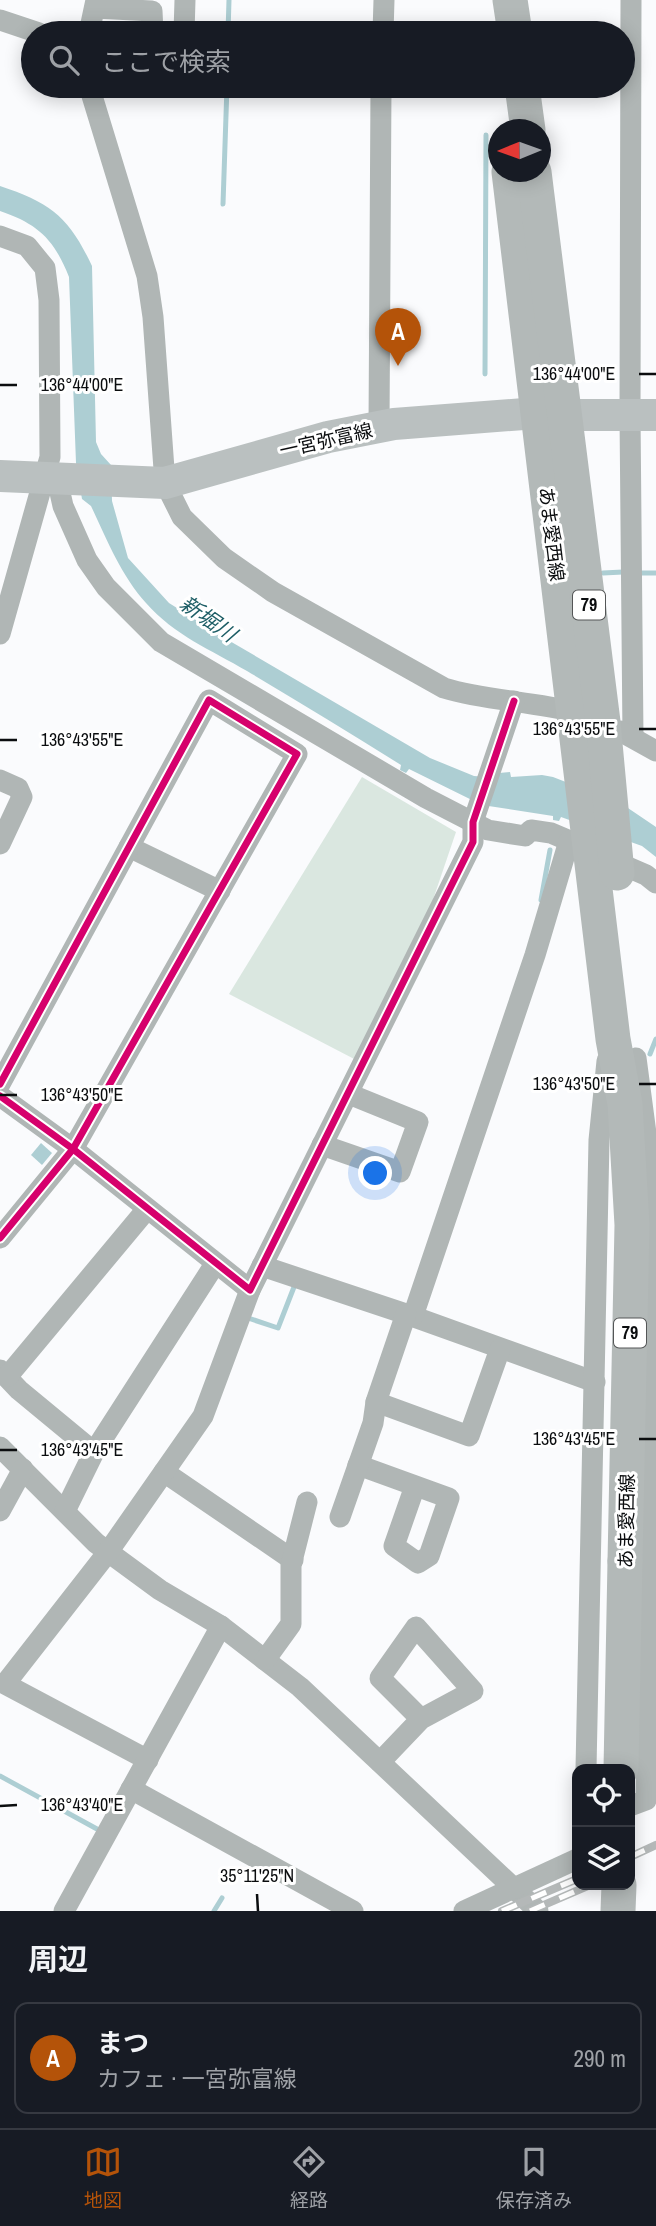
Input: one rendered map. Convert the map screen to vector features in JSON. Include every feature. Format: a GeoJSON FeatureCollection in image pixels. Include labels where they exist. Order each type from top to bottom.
{"type":"FeatureCollection","features":[{"type":"Feature","properties":{"kind":"main road"},"geometry":{"type":"LineString","coordinates":[[488,0],[491,21]]}},
{"type":"Feature","properties":{"kind":"main road"},"geometry":{"type":"LineString","coordinates":[[510,0],[513,21]]}},
{"type":"Feature","properties":{"kind":"main road"},"geometry":{"type":"LineString","coordinates":[[500,98],[503,119]]}},
{"type":"Feature","properties":{"kind":"main road"},"geometry":{"type":"LineString","coordinates":[[524,98],[526,119]]}},
{"type":"Feature","properties":{"kind":"main road","name":"あま愛西線"},"geometry":{"type":"LineString","coordinates":[[511,182],[603,724],[597,788],[596,850],[625,1048],[625,1104],[632,1225],[621,1764]]}},
{"type":"Feature","properties":{"kind":"main road","name":"あま愛西線"},"geometry":{"type":"LineString","coordinates":[[535,182],[552,414]]}},
{"type":"Feature","properties":{"kind":"main road","name":"一宮弥富線"},"geometry":{"type":"LineString","coordinates":[[0,476],[165,483],[328,437],[394,424],[552,414],[643,415]]}},
{"type":"Feature","properties":{"kind":"main road"},"geometry":{"type":"LineString","coordinates":[[618,1911],[619,1890]]}},
{"type":"Feature","properties":{"kind":"street"},"geometry":{"type":"LineString","coordinates":[[184,21],[185,0]]}},
{"type":"Feature","properties":{"kind":"street"},"geometry":{"type":"LineString","coordinates":[[383,21],[384,0]]}},
{"type":"Feature","properties":{"kind":"street"},"geometry":{"type":"LineString","coordinates":[[631,0],[632,21]]}},
{"type":"Feature","properties":{"kind":"street"},"geometry":{"type":"LineString","coordinates":[[95,4],[152,11],[152,21]]}},
{"type":"Feature","properties":{"kind":"street"},"geometry":{"type":"LineString","coordinates":[[0,20],[21,27]]}},
{"type":"Feature","properties":{"kind":"street"},"geometry":{"type":"LineString","coordinates":[[93,98],[148,276],[165,483],[181,517],[224,558],[272,592],[444,688],[473,697],[514,701],[603,724],[656,751]]}},
{"type":"Feature","properties":{"kind":"street"},"geometry":{"type":"LineString","coordinates":[[379,427],[381,98]]}},
{"type":"Feature","properties":{"kind":"street"},"geometry":{"type":"LineString","coordinates":[[603,724],[643,415],[634,98]]}},
{"type":"Feature","properties":{"kind":"street"},"geometry":{"type":"LineString","coordinates":[[0,236],[27,246],[45,268],[49,300],[50,457],[63,506],[87,560],[106,587],[161,642],[380,772],[488,830],[525,836],[531,830],[551,833],[596,850],[656,883]]}},
{"type":"Feature","properties":{"kind":"street"},"geometry":{"type":"LineString","coordinates":[[1,625],[56,479]]}},
{"type":"Feature","properties":{"kind":"street"},"geometry":{"type":"LineString","coordinates":[[0,1084],[209,700],[298,754],[73,1149],[0,1238]]}},
{"type":"Feature","properties":{"kind":"street"},"geometry":{"type":"LineString","coordinates":[[148,1760],[5,1684],[108,1552],[202,1416],[250,1290],[473,842],[473,822],[514,701]]}},
{"type":"Feature","properties":{"kind":"street"},"geometry":{"type":"LineString","coordinates":[[0,780],[18,788],[22,797],[0,844]]}},
{"type":"Feature","properties":{"kind":"street"},"geometry":{"type":"LineString","coordinates":[[129,847],[220,891]]}},
{"type":"Feature","properties":{"kind":"street"},"geometry":{"type":"LineString","coordinates":[[340,1517],[373,1423],[376,1402],[535,955],[596,850]]}},
{"type":"Feature","properties":{"kind":"street"},"geometry":{"type":"LineString","coordinates":[[586,1764],[599,1140],[607,1060],[625,1048],[652,1138],[654,1194],[653,1496],[644,1804]]}},
{"type":"Feature","properties":{"kind":"street"},"geometry":{"type":"LineString","coordinates":[[322,1145],[400,1172],[418,1122],[349,1094]]}},
{"type":"Feature","properties":{"kind":"street"},"geometry":{"type":"LineString","coordinates":[[0,1096],[73,1149],[250,1290]]}},
{"type":"Feature","properties":{"kind":"street"},"geometry":{"type":"LineString","coordinates":[[94,1452],[19,1390],[4,1373],[147,1209]]}},
{"type":"Feature","properties":{"kind":"street"},"geometry":{"type":"LineString","coordinates":[[65,1511],[94,1452],[215,1264]]}},
{"type":"Feature","properties":{"kind":"street"},"geometry":{"type":"LineString","coordinates":[[262,1266],[595,1382]]}},
{"type":"Feature","properties":{"kind":"street"},"geometry":{"type":"LineString","coordinates":[[376,1402],[470,1436],[500,1349]]}},
{"type":"Feature","properties":{"kind":"street"},"geometry":{"type":"LineString","coordinates":[[0,1447],[96,1543],[160,1590],[222,1626],[300,1687],[538,1911]]}},
{"type":"Feature","properties":{"kind":"street"},"geometry":{"type":"LineString","coordinates":[[358,1465],[415,1486]]}},
{"type":"Feature","properties":{"kind":"street"},"geometry":{"type":"LineString","coordinates":[[0,1511],[23,1469]]}},
{"type":"Feature","properties":{"kind":"street"},"geometry":{"type":"LineString","coordinates":[[164,1472],[293,1560]]}},
{"type":"Feature","properties":{"kind":"street"},"geometry":{"type":"LineString","coordinates":[[265,1660],[291,1623],[293,1560],[307,1502]]}},
{"type":"Feature","properties":{"kind":"street"},"geometry":{"type":"LineString","coordinates":[[64,1911],[222,1626]]}},
{"type":"Feature","properties":{"kind":"street"},"geometry":{"type":"LineString","coordinates":[[380,1762],[421,1719],[473,1691],[416,1627],[380,1678],[421,1719]]}},
{"type":"Feature","properties":{"kind":"street"},"geometry":{"type":"LineString","coordinates":[[588,1685],[647,1685]]}},
{"type":"Feature","properties":{"kind":"street"},"geometry":{"type":"LineString","coordinates":[[131,1789],[352,1911]]}},
{"type":"Feature","properties":{"kind":"street"},"geometry":{"type":"LineString","coordinates":[[464,1911],[572,1861]]}},
{"type":"Feature","properties":{"kind":"shaded area"},"geometry":{"type":"Polygon","coordinates":[[[362,777],[456,832],[423,929],[360,1062],[229,994],[362,777]]]}},
{"type":"Feature","properties":{"kind":"water"},"geometry":{"type":"Polygon","coordinates":[[[0,186],[33,199],[56,214],[75,235],[92,266],[96,442],[101,454],[111,465],[112,501],[128,558],[169,603],[430,758],[474,776],[499,778],[499,773],[510,772],[511,777],[553,777],[622,804],[656,827],[656,857],[642,846],[561,817],[559,821],[553,820],[553,816],[482,805],[409,769],[406,773],[400,770],[401,765],[194,641],[169,624],[146,603],[115,557],[91,506],[82,499],[76,463],[69,277],[57,252],[43,235],[25,221],[0,211],[0,186]]]}},
{"type":"Feature","properties":{"kind":"water"},"geometry":{"type":"Polygon","coordinates":[[[41,1143],[52,1153],[42,1165],[31,1155],[41,1143]]]}},
{"type":"Feature","properties":{"kind":"waterway"},"geometry":{"type":"LineString","coordinates":[[228,21],[229,0]]}},
{"type":"Feature","properties":{"kind":"waterway"},"geometry":{"type":"LineString","coordinates":[[223,204],[227,98]]}},
{"type":"Feature","properties":{"kind":"waterway"},"geometry":{"type":"LineString","coordinates":[[485,374],[486,135]]}},
{"type":"Feature","properties":{"kind":"waterway"},"geometry":{"type":"LineString","coordinates":[[603,573],[623,572]]}},
{"type":"Feature","properties":{"kind":"waterway"},"geometry":{"type":"LineString","coordinates":[[639,573],[656,573]]}},
{"type":"Feature","properties":{"kind":"waterway"},"geometry":{"type":"LineString","coordinates":[[541,900],[550,850]]}},
{"type":"Feature","properties":{"kind":"waterway"},"geometry":{"type":"LineString","coordinates":[[650,1054],[656,1039]]}},
{"type":"Feature","properties":{"kind":"waterway"},"geometry":{"type":"LineString","coordinates":[[245,1317],[278,1328],[294,1287]]}},
{"type":"Feature","properties":{"kind":"waterway"},"geometry":{"type":"LineString","coordinates":[[0,1776],[97,1829]]}},
{"type":"Feature","properties":{"kind":"waterway"},"geometry":{"type":"LineString","coordinates":[[214,1911],[222,1898]]}},
{"type":"Feature","properties":{"kind":"railway"},"geometry":{"type":"LineString","coordinates":[[635,1855],[656,1845]]}},
{"type":"Feature","properties":{"kind":"railway"},"geometry":{"type":"LineString","coordinates":[[502,1911],[572,1881]]}},
{"type":"Feature","properties":{"kind":"railway"},"geometry":{"type":"LineString","coordinates":[[530,1911],[578,1890]]}},
{"type":"Feature","properties":{"kind":"cycle path"},"geometry":{"type":"LineString","coordinates":[[0,1084],[209,700],[297,754],[73,1149],[0,1238]]}},
{"type":"Feature","properties":{"kind":"cycle path"},"geometry":{"type":"LineString","coordinates":[[0,1096],[73,1149],[250,1290],[473,842],[473,822],[514,701]]}},
{"type":"Feature","properties":{"kind":"place","name":"まつ"},"geometry":{"type":"Point","coordinates":[398,366]}},
{"type":"Feature","properties":{"kind":"water label","name":"新堀川"},"geometry":{"type":"Point","coordinates":[208,619]}}]}
